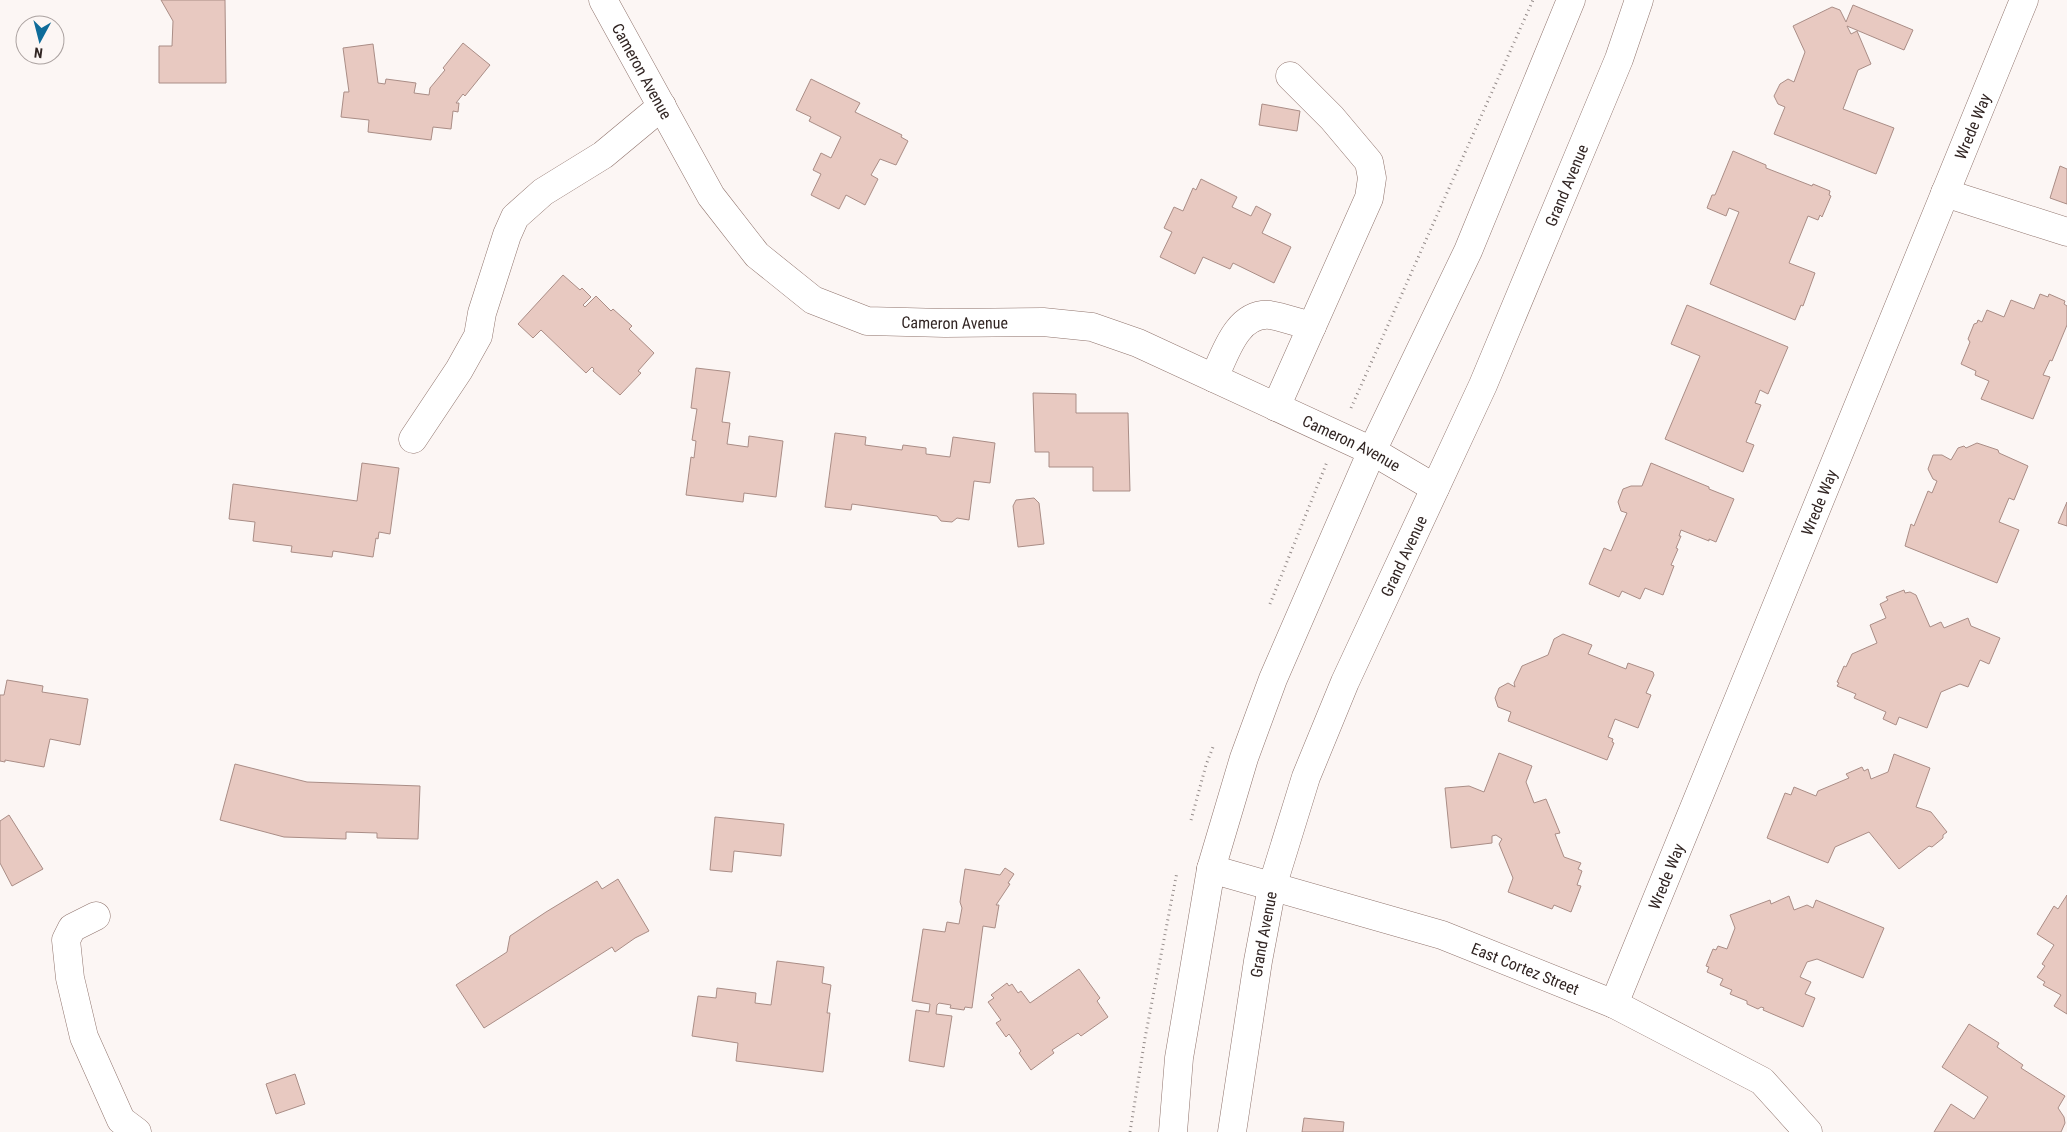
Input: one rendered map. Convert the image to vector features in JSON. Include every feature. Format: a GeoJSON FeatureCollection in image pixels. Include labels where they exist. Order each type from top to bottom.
{"type":"FeatureCollection","features":[{"type":"Feature","properties":{"kind":"street","name":"Cameron Avenue"},"geometry":{"type":"LineString","coordinates":[[603,0],[711,196],[757,255],[813,300],[867,321],[945,323],[1043,322],[1092,328],[1138,344],[1276,406],[1372,451],[1435,488]]}},
{"type":"Feature","properties":{"kind":"street"},"geometry":{"type":"LineString","coordinates":[[1173,1132],[1179,1058],[1211,869],[1244,758],[1272,679],[1372,451],[1468,251],[1571,0]]}},
{"type":"Feature","properties":{"kind":"street","name":"Grand Avenue"},"geometry":{"type":"LineString","coordinates":[[1232,1132],[1258,961],[1272,887],[1306,777],[1344,682],[1483,385],[1619,59],[1639,0]]}},
{"type":"Feature","properties":{"kind":"street","name":"Wrede Way"},"geometry":{"type":"LineString","coordinates":[[1614,1004],[2024,0]]}},
{"type":"Feature","properties":{"kind":"street"},"geometry":{"type":"LineString","coordinates":[[1276,406],[1369,198],[1372,178],[1369,162],[1332,118],[1290,76]]}},
{"type":"Feature","properties":{"kind":"street"},"geometry":{"type":"LineString","coordinates":[[413,439],[459,370],[478,336],[482,313],[508,235],[516,217],[543,192],[603,155],[662,106]]}},
{"type":"Feature","properties":{"kind":"street"},"geometry":{"type":"LineString","coordinates":[[1945,193],[2067,232]]}},
{"type":"Feature","properties":{"kind":"street"},"geometry":{"type":"LineString","coordinates":[[1214,378],[1241,326],[1252,317],[1269,315],[1312,326]]}},
{"type":"Feature","properties":{"kind":"street","name":"East Cortez Street"},"geometry":{"type":"LineString","coordinates":[[1211,869],[1442,936],[1614,1004],[1762,1081],[1808,1132]]}},
{"type":"Feature","properties":{"kind":"street"},"geometry":{"type":"LineString","coordinates":[[96,916],[72,928],[66,940],[70,978],[84,1037],[121,1120],[137,1132]]}},
{"type":"Feature","properties":{"kind":"building"},"geometry":{"type":"Polygon","coordinates":[[[161,0],[225,0],[226,83],[159,83],[159,46],[172,46],[173,21],[161,0]]]}},
{"type":"Feature","properties":{"kind":"building"},"geometry":{"type":"Polygon","coordinates":[[[1853,5],[1913,30],[1904,50],[1847,26],[1851,34],[1857,31],[1871,64],[1858,70],[1843,109],[1894,128],[1876,174],[1774,134],[1785,107],[1778,104],[1774,96],[1780,84],[1788,79],[1794,82],[1805,52],[1793,26],[1832,7],[1840,10],[1846,22],[1853,5]]]}},
{"type":"Feature","properties":{"kind":"building"},"geometry":{"type":"Polygon","coordinates":[[[463,43],[490,65],[465,96],[463,94],[456,103],[459,103],[458,112],[453,111],[451,129],[433,127],[431,140],[368,132],[369,120],[341,117],[344,92],[349,92],[343,48],[373,44],[378,83],[385,84],[386,79],[416,83],[414,93],[429,95],[430,88],[445,70],[443,68],[463,43]]]}},
{"type":"Feature","properties":{"kind":"building"},"geometry":{"type":"Polygon","coordinates":[[[811,79],[860,103],[855,112],[902,135],[901,137],[908,141],[896,165],[880,159],[871,175],[878,179],[865,205],[846,195],[839,209],[811,195],[821,174],[813,170],[821,153],[831,158],[841,137],[809,121],[811,117],[796,110],[811,79]]]}},
{"type":"Feature","properties":{"kind":"building"},"geometry":{"type":"Polygon","coordinates":[[[1262,104],[1300,111],[1297,131],[1259,125],[1262,104]]]}},
{"type":"Feature","properties":{"kind":"building"},"geometry":{"type":"Polygon","coordinates":[[[1733,151],[1766,165],[1766,168],[1830,191],[1829,195],[1831,196],[1822,217],[1820,215],[1818,220],[1808,216],[1789,263],[1815,273],[1803,306],[1801,305],[1795,320],[1710,284],[1739,212],[1729,208],[1726,216],[1707,208],[1712,195],[1715,195],[1733,151]]]}},
{"type":"Feature","properties":{"kind":"building"},"geometry":{"type":"Polygon","coordinates":[[[2060,166],[2067,169],[2067,204],[2050,198],[2060,166]]]}},
{"type":"Feature","properties":{"kind":"building"},"geometry":{"type":"Polygon","coordinates":[[[1201,179],[1237,197],[1232,207],[1251,216],[1256,206],[1271,214],[1262,233],[1291,247],[1274,283],[1233,263],[1230,269],[1203,257],[1195,274],[1160,257],[1172,232],[1164,228],[1174,207],[1183,211],[1193,188],[1196,190],[1201,179]]]}},
{"type":"Feature","properties":{"kind":"building"},"geometry":{"type":"Polygon","coordinates":[[[563,275],[580,290],[582,288],[591,297],[583,305],[585,307],[596,296],[611,311],[613,309],[632,326],[629,329],[654,353],[638,371],[641,373],[620,395],[593,371],[592,367],[586,373],[541,330],[533,338],[518,324],[563,275]]]}},
{"type":"Feature","properties":{"kind":"building"},"geometry":{"type":"Polygon","coordinates":[[[2040,294],[2048,297],[2049,294],[2065,301],[2064,304],[2067,306],[2067,325],[2052,361],[2050,360],[2043,375],[2050,377],[2033,419],[1981,399],[1989,381],[1975,375],[1976,371],[1961,364],[1970,342],[1968,339],[1974,324],[1978,320],[1982,322],[1987,310],[2004,317],[2011,300],[2034,309],[2040,294]]]}},
{"type":"Feature","properties":{"kind":"building"},"geometry":{"type":"Polygon","coordinates":[[[1687,305],[1788,347],[1768,394],[1760,390],[1755,403],[1761,405],[1746,442],[1754,445],[1743,472],[1665,439],[1700,356],[1671,344],[1687,305]]]}},
{"type":"Feature","properties":{"kind":"building"},"geometry":{"type":"Polygon","coordinates":[[[696,368],[730,372],[722,422],[730,423],[727,444],[748,447],[749,436],[783,441],[776,497],[744,493],[743,502],[686,495],[691,457],[694,458],[696,441],[692,440],[697,409],[691,408],[696,368]]]}},
{"type":"Feature","properties":{"kind":"building"},"geometry":{"type":"Polygon","coordinates":[[[1033,393],[1076,394],[1076,413],[1128,413],[1130,491],[1093,491],[1093,467],[1049,467],[1049,452],[1035,452],[1033,393]]]}},
{"type":"Feature","properties":{"kind":"building"},"geometry":{"type":"Polygon","coordinates":[[[835,433],[866,437],[865,445],[902,450],[903,445],[926,448],[926,454],[950,457],[953,437],[995,443],[990,483],[974,481],[969,520],[957,518],[952,522],[941,521],[937,516],[852,504],[851,510],[825,507],[835,433]]]}},
{"type":"Feature","properties":{"kind":"building"},"geometry":{"type":"Polygon","coordinates":[[[1977,443],[1998,450],[1999,453],[2028,466],[2014,500],[2009,498],[1999,522],[2019,530],[1997,583],[1905,546],[1911,524],[1914,526],[1928,491],[1932,493],[1937,481],[1933,479],[1928,469],[1933,455],[1942,455],[1951,460],[1958,448],[1964,446],[1966,448],[1977,443]]]}},
{"type":"Feature","properties":{"kind":"building"},"geometry":{"type":"Polygon","coordinates":[[[362,463],[399,468],[390,534],[379,532],[378,539],[376,538],[373,557],[333,551],[332,557],[291,552],[292,546],[253,541],[255,522],[229,519],[233,484],[357,501],[362,463]]]}},
{"type":"Feature","properties":{"kind":"building"},"geometry":{"type":"Polygon","coordinates":[[[1651,463],[1734,499],[1716,542],[1681,530],[1679,536],[1681,536],[1676,548],[1678,549],[1671,565],[1674,566],[1663,595],[1645,588],[1640,599],[1622,591],[1619,597],[1589,584],[1604,548],[1611,551],[1627,513],[1621,511],[1618,502],[1623,489],[1631,486],[1642,486],[1651,463]]]}},
{"type":"Feature","properties":{"kind":"building"},"geometry":{"type":"Polygon","coordinates":[[[1034,498],[1039,503],[1044,544],[1018,547],[1013,506],[1016,500],[1034,498]]]}},
{"type":"Feature","properties":{"kind":"building"},"geometry":{"type":"Polygon","coordinates":[[[2067,502],[2067,526],[2058,523],[2067,502]]]}},
{"type":"Feature","properties":{"kind":"building"},"geometry":{"type":"Polygon","coordinates":[[[1904,590],[1905,593],[1910,592],[1916,595],[1930,627],[1941,622],[1944,628],[1968,618],[1971,626],[2000,638],[1989,664],[1980,660],[1968,687],[1960,684],[1941,692],[1927,728],[1899,717],[1896,725],[1883,719],[1886,712],[1854,698],[1856,694],[1837,686],[1844,666],[1846,667],[1852,654],[1877,643],[1870,625],[1886,618],[1880,604],[1888,600],[1886,597],[1904,590]]]}},
{"type":"Feature","properties":{"kind":"building"},"geometry":{"type":"Polygon","coordinates":[[[1563,634],[1592,645],[1588,654],[1626,669],[1628,663],[1653,672],[1654,675],[1646,693],[1651,695],[1638,728],[1615,719],[1608,737],[1613,739],[1612,742],[1614,743],[1607,760],[1508,721],[1511,712],[1498,707],[1495,698],[1499,688],[1508,683],[1515,687],[1514,683],[1522,666],[1548,655],[1554,639],[1563,634]]]}},
{"type":"Feature","properties":{"kind":"building"},"geometry":{"type":"Polygon","coordinates":[[[7,680],[43,686],[42,692],[88,699],[80,745],[50,739],[44,767],[5,760],[5,762],[0,761],[0,695],[4,695],[7,680]]]}},
{"type":"Feature","properties":{"kind":"building"},"geometry":{"type":"Polygon","coordinates":[[[1499,753],[1532,766],[1526,782],[1534,803],[1546,799],[1560,833],[1555,834],[1564,857],[1581,863],[1578,869],[1582,871],[1577,885],[1581,886],[1571,912],[1554,905],[1552,909],[1508,892],[1513,878],[1499,844],[1502,839],[1496,835],[1492,836],[1492,843],[1451,848],[1445,788],[1469,786],[1484,792],[1499,753]]]}},
{"type":"Feature","properties":{"kind":"building"},"geometry":{"type":"Polygon","coordinates":[[[1894,754],[1930,768],[1916,807],[1931,812],[1947,832],[1932,847],[1929,846],[1899,869],[1869,832],[1835,847],[1828,863],[1767,838],[1785,793],[1791,795],[1794,787],[1816,796],[1818,791],[1849,778],[1846,774],[1862,767],[1864,771],[1868,769],[1871,779],[1888,772],[1894,754]]]}},
{"type":"Feature","properties":{"kind":"building"},"geometry":{"type":"Polygon","coordinates":[[[235,764],[307,782],[420,786],[418,839],[377,838],[377,833],[346,832],[346,839],[284,837],[220,820],[235,764]]]}},
{"type":"Feature","properties":{"kind":"building"},"geometry":{"type":"Polygon","coordinates":[[[9,815],[43,869],[12,886],[0,863],[0,821],[9,815]]]}},
{"type":"Feature","properties":{"kind":"building"},"geometry":{"type":"Polygon","coordinates":[[[715,817],[784,824],[781,856],[734,851],[732,872],[710,870],[715,817]]]}},
{"type":"Feature","properties":{"kind":"building"},"geometry":{"type":"Polygon","coordinates":[[[1005,868],[1014,874],[1008,883],[1010,884],[996,905],[999,905],[995,928],[983,926],[972,1008],[965,1007],[964,1010],[950,1008],[951,1005],[939,1003],[937,1005],[936,1014],[952,1016],[944,1067],[909,1061],[916,1010],[929,1012],[930,1004],[912,1001],[923,929],[945,932],[947,922],[959,924],[965,869],[1000,875],[1005,868]]]}},
{"type":"Feature","properties":{"kind":"building"},"geometry":{"type":"Polygon","coordinates":[[[618,879],[649,931],[615,952],[612,947],[484,1028],[456,985],[507,952],[510,936],[546,912],[597,881],[602,889],[618,879]]]}},
{"type":"Feature","properties":{"kind":"building"},"geometry":{"type":"Polygon","coordinates":[[[2067,895],[2067,1014],[2054,1006],[2061,995],[2043,985],[2045,982],[2037,977],[2045,966],[2042,964],[2054,945],[2037,934],[2054,906],[2058,909],[2067,895]]]}},
{"type":"Feature","properties":{"kind":"building"},"geometry":{"type":"Polygon","coordinates":[[[1789,896],[1794,910],[1807,905],[1813,908],[1816,900],[1884,928],[1863,978],[1817,959],[1807,962],[1800,977],[1811,982],[1805,994],[1815,998],[1803,1027],[1763,1010],[1764,1008],[1758,1009],[1747,1004],[1747,1001],[1730,994],[1732,990],[1720,985],[1723,979],[1707,972],[1709,967],[1706,966],[1713,949],[1716,950],[1718,946],[1727,949],[1735,928],[1730,915],[1770,900],[1771,904],[1789,896]]]}},
{"type":"Feature","properties":{"kind":"building"},"geometry":{"type":"Polygon","coordinates":[[[777,961],[824,967],[822,983],[831,985],[827,1013],[830,1013],[823,1072],[736,1061],[738,1043],[692,1036],[698,996],[716,998],[717,988],[756,993],[755,1003],[771,1005],[777,961]]]}},
{"type":"Feature","properties":{"kind":"building"},"geometry":{"type":"Polygon","coordinates":[[[1079,969],[1100,998],[1097,1001],[1108,1017],[1081,1036],[1078,1033],[1052,1050],[1054,1053],[1031,1070],[1009,1034],[1006,1037],[996,1023],[1001,1020],[988,1002],[994,998],[991,995],[1007,983],[1009,986],[1012,984],[1018,993],[1021,991],[1030,1003],[1079,969]]]}},
{"type":"Feature","properties":{"kind":"building"},"geometry":{"type":"Polygon","coordinates":[[[1969,1024],[1999,1043],[1997,1047],[2023,1065],[2021,1068],[2065,1096],[2058,1108],[2064,1117],[2065,1123],[2061,1132],[1934,1132],[1951,1104],[1974,1119],[1988,1097],[1942,1067],[1969,1024]]]}},
{"type":"Feature","properties":{"kind":"building"},"geometry":{"type":"Polygon","coordinates":[[[295,1074],[305,1104],[276,1114],[266,1084],[295,1074]]]}},
{"type":"Feature","properties":{"kind":"building"},"geometry":{"type":"Polygon","coordinates":[[[1304,1118],[1344,1122],[1343,1132],[1302,1132],[1304,1118]]]}}]}
